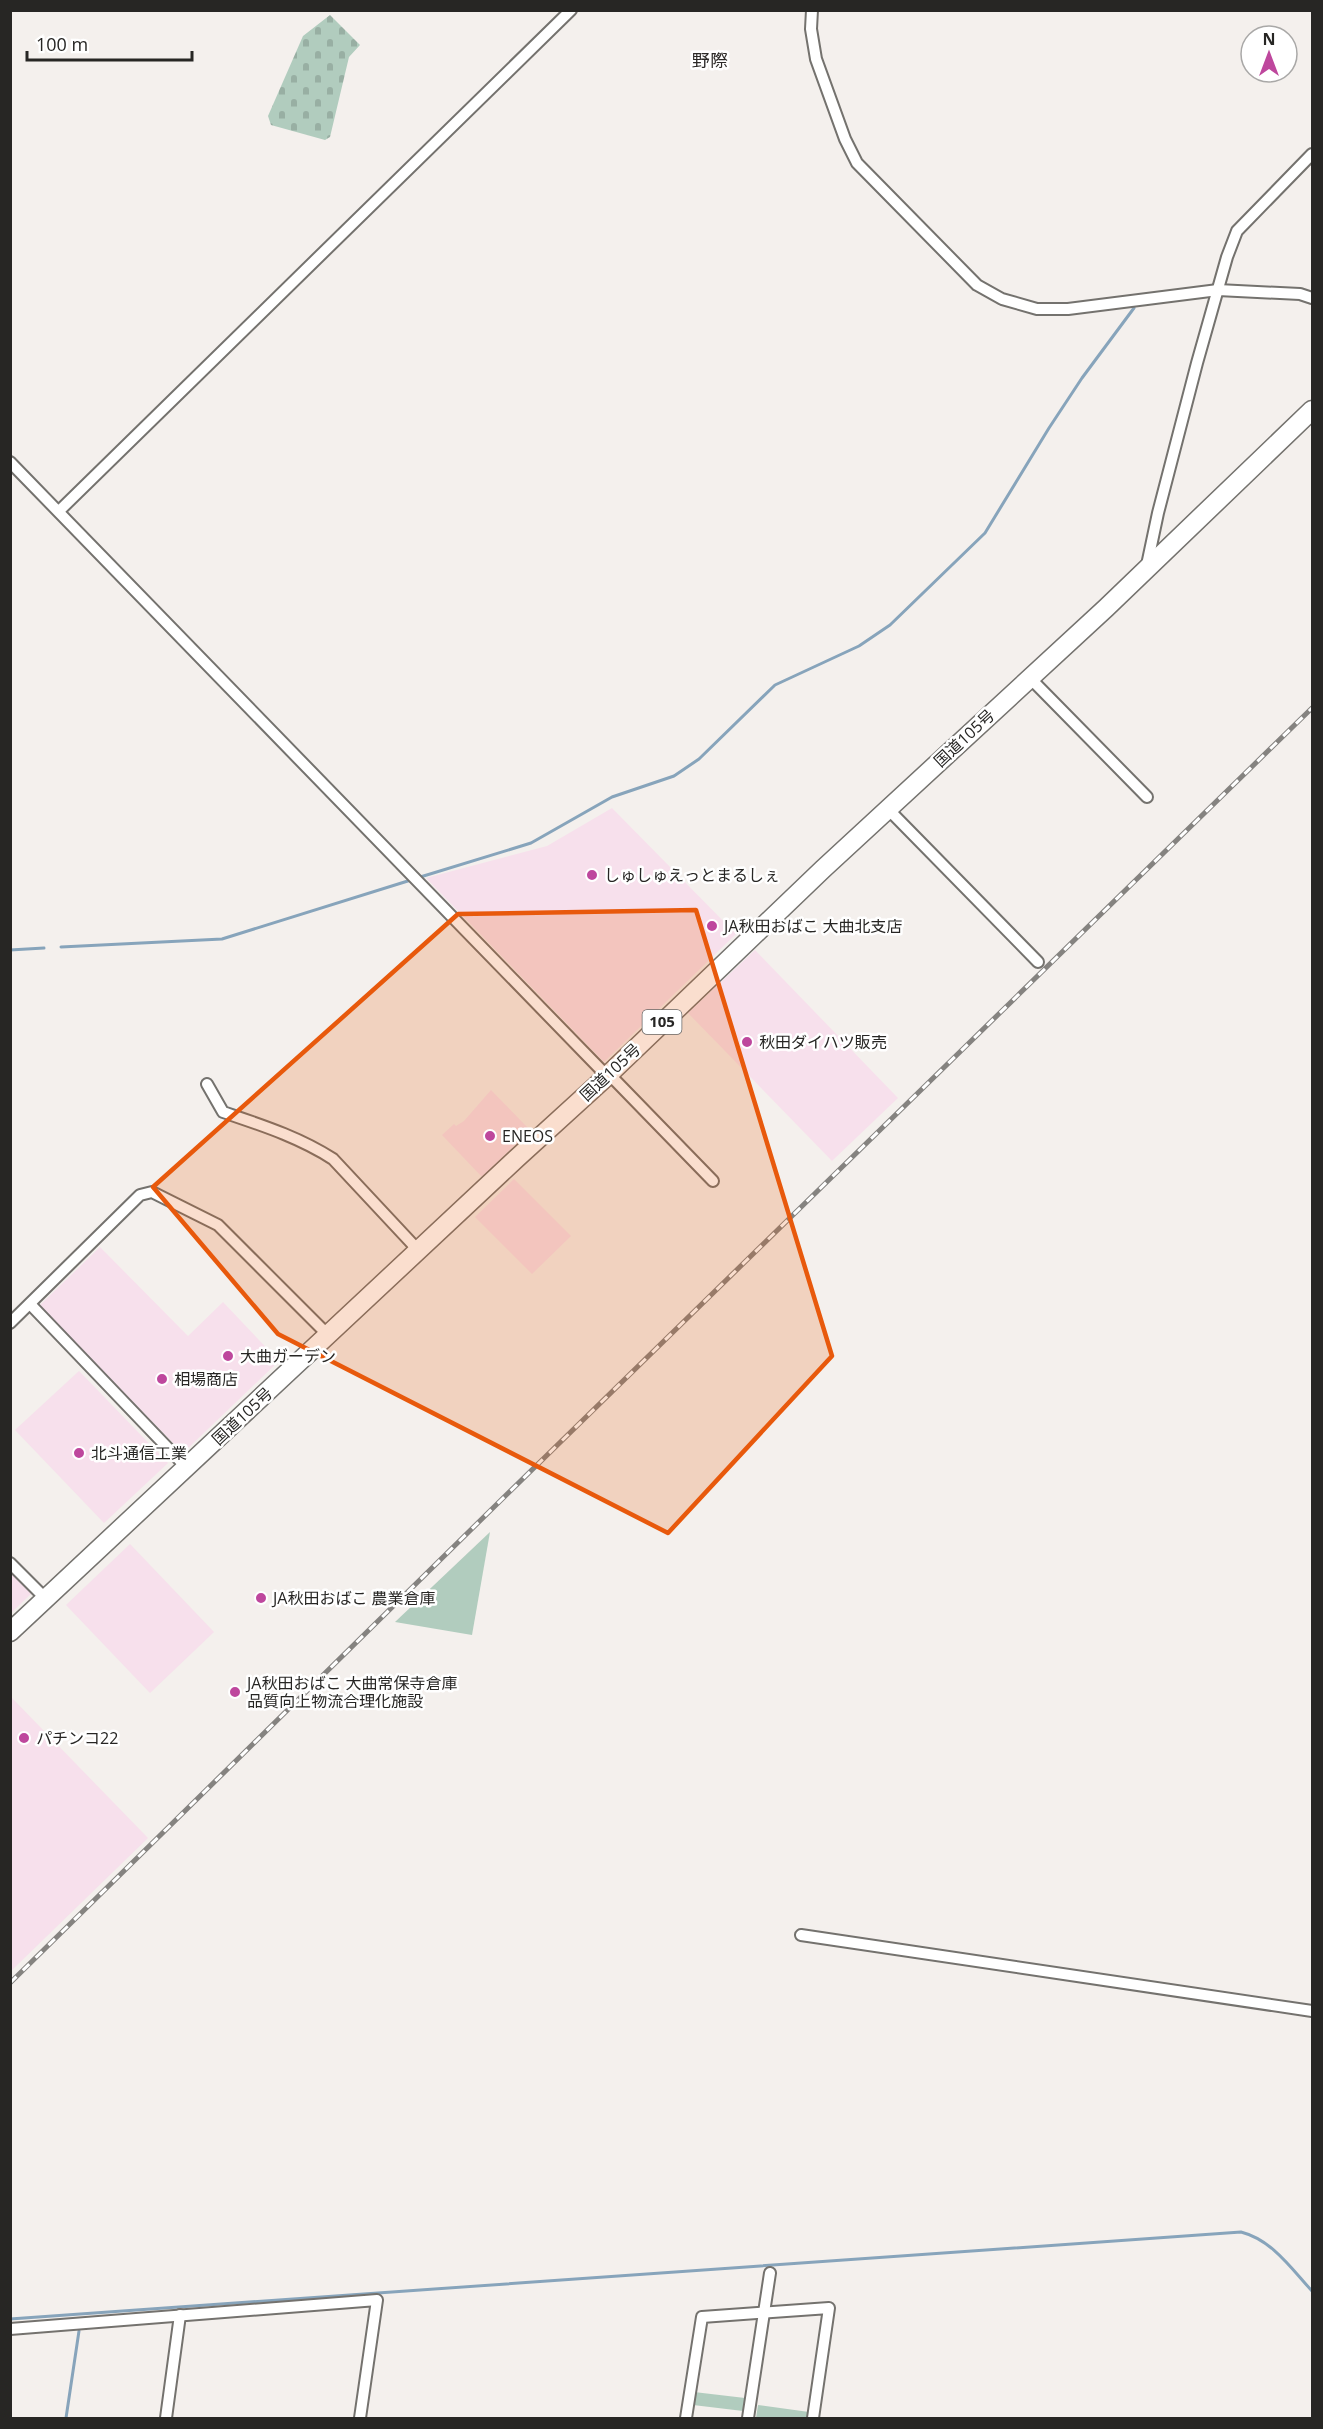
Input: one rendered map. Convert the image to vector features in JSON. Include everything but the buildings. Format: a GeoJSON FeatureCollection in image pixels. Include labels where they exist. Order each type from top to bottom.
{"type":"FeatureCollection","features":[{"type":"Feature","properties":{"kind":"highway","name":"国道105号"},"geometry":{"type":"LineString","coordinates":[[10,1632],[608,1075],[1312,410]]}},
{"type":"Feature","properties":{"kind":"street"},"geometry":{"type":"LineString","coordinates":[[59,511],[571,10]]}},
{"type":"Feature","properties":{"kind":"street"},"geometry":{"type":"LineString","coordinates":[[812,10],[811,29],[816,59],[845,139],[857,163],[977,285],[1002,299],[1037,309],[1068,309],[1218,290],[1300,294],[1312,298]]}},
{"type":"Feature","properties":{"kind":"street"},"geometry":{"type":"LineString","coordinates":[[1147,568],[1158,513],[1218,290],[1237,231],[1312,154]]}},
{"type":"Feature","properties":{"kind":"street"},"geometry":{"type":"LineString","coordinates":[[10,462],[713,1180]]}},
{"type":"Feature","properties":{"kind":"street"},"geometry":{"type":"LineString","coordinates":[[1030,678],[1147,797]]}},
{"type":"Feature","properties":{"kind":"street"},"geometry":{"type":"LineString","coordinates":[[888,809],[1038,962]]}},
{"type":"Feature","properties":{"kind":"street"},"geometry":{"type":"LineString","coordinates":[[207,1084],[223,1112],[316,1148],[333,1159],[418,1250]]}},
{"type":"Feature","properties":{"kind":"street"},"geometry":{"type":"LineString","coordinates":[[10,1323],[140,1195],[152,1192],[218,1226],[328,1335]]}},
{"type":"Feature","properties":{"kind":"street"},"geometry":{"type":"LineString","coordinates":[[30,1304],[188,1468]]}},
{"type":"Feature","properties":{"kind":"street"},"geometry":{"type":"LineString","coordinates":[[10,1563],[46,1599]]}},
{"type":"Feature","properties":{"kind":"street"},"geometry":{"type":"LineString","coordinates":[[801,1935],[1312,2011]]}},
{"type":"Feature","properties":{"kind":"street"},"geometry":{"type":"LineString","coordinates":[[748,2418],[770,2273]]}},
{"type":"Feature","properties":{"kind":"street"},"geometry":{"type":"LineString","coordinates":[[10,2329],[377,2300],[360,2418]]}},
{"type":"Feature","properties":{"kind":"street"},"geometry":{"type":"LineString","coordinates":[[686,2418],[702,2318],[829,2308],[813,2418]]}},
{"type":"Feature","properties":{"kind":"street"},"geometry":{"type":"LineString","coordinates":[[166,2418],[180,2315]]}},
{"type":"Feature","properties":{"kind":"highlighted area"},"geometry":{"type":"Polygon","coordinates":[[[696,910],[832,1356],[668,1533],[278,1334],[153,1187],[458,914],[696,910]]]}},
{"type":"Feature","properties":{"kind":"shaded area"},"geometry":{"type":"Polygon","coordinates":[[[612,808],[736,934],[604,1062],[426,878],[547,846],[612,808]]]}},
{"type":"Feature","properties":{"kind":"shaded area"},"geometry":{"type":"Polygon","coordinates":[[[755,950],[898,1098],[832,1161],[688,1013],[755,950]]]}},
{"type":"Feature","properties":{"kind":"shaded area"},"geometry":{"type":"Polygon","coordinates":[[[491,1090],[530,1130],[482,1177],[442,1135],[454,1124],[456,1126],[464,1121],[491,1090]]]}},
{"type":"Feature","properties":{"kind":"shaded area"},"geometry":{"type":"Polygon","coordinates":[[[514,1179],[571,1236],[532,1274],[475,1217],[514,1179]]]}},
{"type":"Feature","properties":{"kind":"shaded area"},"geometry":{"type":"Polygon","coordinates":[[[100,1247],[188,1336],[223,1302],[279,1361],[183,1453],[39,1306],[100,1247]]]}},
{"type":"Feature","properties":{"kind":"shaded area"},"geometry":{"type":"Polygon","coordinates":[[[79,1371],[168,1463],[104,1523],[15,1430],[79,1371]]]}},
{"type":"Feature","properties":{"kind":"shaded area"},"geometry":{"type":"Polygon","coordinates":[[[130,1544],[214,1632],[150,1693],[66,1605],[130,1544]]]}},
{"type":"Feature","properties":{"kind":"shaded area"},"geometry":{"type":"Polygon","coordinates":[[[11,1571],[32,1593],[11,1613],[11,1571]]]}},
{"type":"Feature","properties":{"kind":"shaded area"},"geometry":{"type":"Polygon","coordinates":[[[11,1697],[148,1838],[11,1971],[11,1697]]]}},
{"type":"Feature","properties":{"kind":"green space"},"geometry":{"type":"Polygon","coordinates":[[[330,15],[360,45],[349,57],[330,137],[325,140],[271,125],[268,116],[303,36],[330,15]]]}},
{"type":"Feature","properties":{"kind":"green space"},"geometry":{"type":"Polygon","coordinates":[[[490,1532],[472,1635],[395,1622],[490,1532]]]}},
{"type":"Feature","properties":{"kind":"green space"},"geometry":{"type":"Polygon","coordinates":[[[694,2392],[745,2398],[743,2411],[693,2405],[694,2392]]]}},
{"type":"Feature","properties":{"kind":"green space"},"geometry":{"type":"Polygon","coordinates":[[[758,2405],[809,2412],[808,2418],[756,2418],[758,2405]]]}},
{"type":"Feature","properties":{"kind":"waterway"},"geometry":{"type":"LineString","coordinates":[[417,878],[531,843],[612,797],[674,776],[699,759],[775,685],[859,646],[890,625],[985,533],[1082,378],[1134,308]]}},
{"type":"Feature","properties":{"kind":"waterway"},"geometry":{"type":"LineString","coordinates":[[61,947],[222,939],[411,880]]}},
{"type":"Feature","properties":{"kind":"waterway"},"geometry":{"type":"LineString","coordinates":[[10,950],[44,948]]}},
{"type":"Feature","properties":{"kind":"waterway"},"geometry":{"type":"LineString","coordinates":[[10,2319],[1241,2232],[1272,2248],[1312,2291]]}},
{"type":"Feature","properties":{"kind":"waterway"},"geometry":{"type":"LineString","coordinates":[[66,2418],[79,2331]]}},
{"type":"Feature","properties":{"kind":"railway"},"geometry":{"type":"LineString","coordinates":[[10,1983],[1312,708]]}},
{"type":"Feature","properties":{"kind":"place","name":"しゅしゅえっとまるしぇ"},"geometry":{"type":"Point","coordinates":[592,875]}},
{"type":"Feature","properties":{"kind":"place","name":"JA秋田おばこ 大曲北支店"},"geometry":{"type":"Point","coordinates":[712,926]}},
{"type":"Feature","properties":{"kind":"place","name":"秋田ダイハツ販売"},"geometry":{"type":"Point","coordinates":[747,1042]}},
{"type":"Feature","properties":{"kind":"place","name":"ENEOS"},"geometry":{"type":"Point","coordinates":[490,1136]}},
{"type":"Feature","properties":{"kind":"place","name":"大曲ガーデン"},"geometry":{"type":"Point","coordinates":[228,1356]}},
{"type":"Feature","properties":{"kind":"place","name":"相場商店"},"geometry":{"type":"Point","coordinates":[162,1379]}},
{"type":"Feature","properties":{"kind":"place","name":"北斗通信工業"},"geometry":{"type":"Point","coordinates":[79,1453]}},
{"type":"Feature","properties":{"kind":"place","name":"JA秋田おばこ 農業倉庫"},"geometry":{"type":"Point","coordinates":[261,1598]}},
{"type":"Feature","properties":{"kind":"place","name":"JA秋田おばこ 大曲常保寺倉庫 品質向上物流合理化施設"},"geometry":{"type":"Point","coordinates":[235,1692]}},
{"type":"Feature","properties":{"kind":"place","name":"パチンコ22"},"geometry":{"type":"Point","coordinates":[24,1738]}},
{"type":"Feature","properties":{"kind":"district","name":"野際"},"geometry":{"type":"Point","coordinates":[710,61]}}]}
